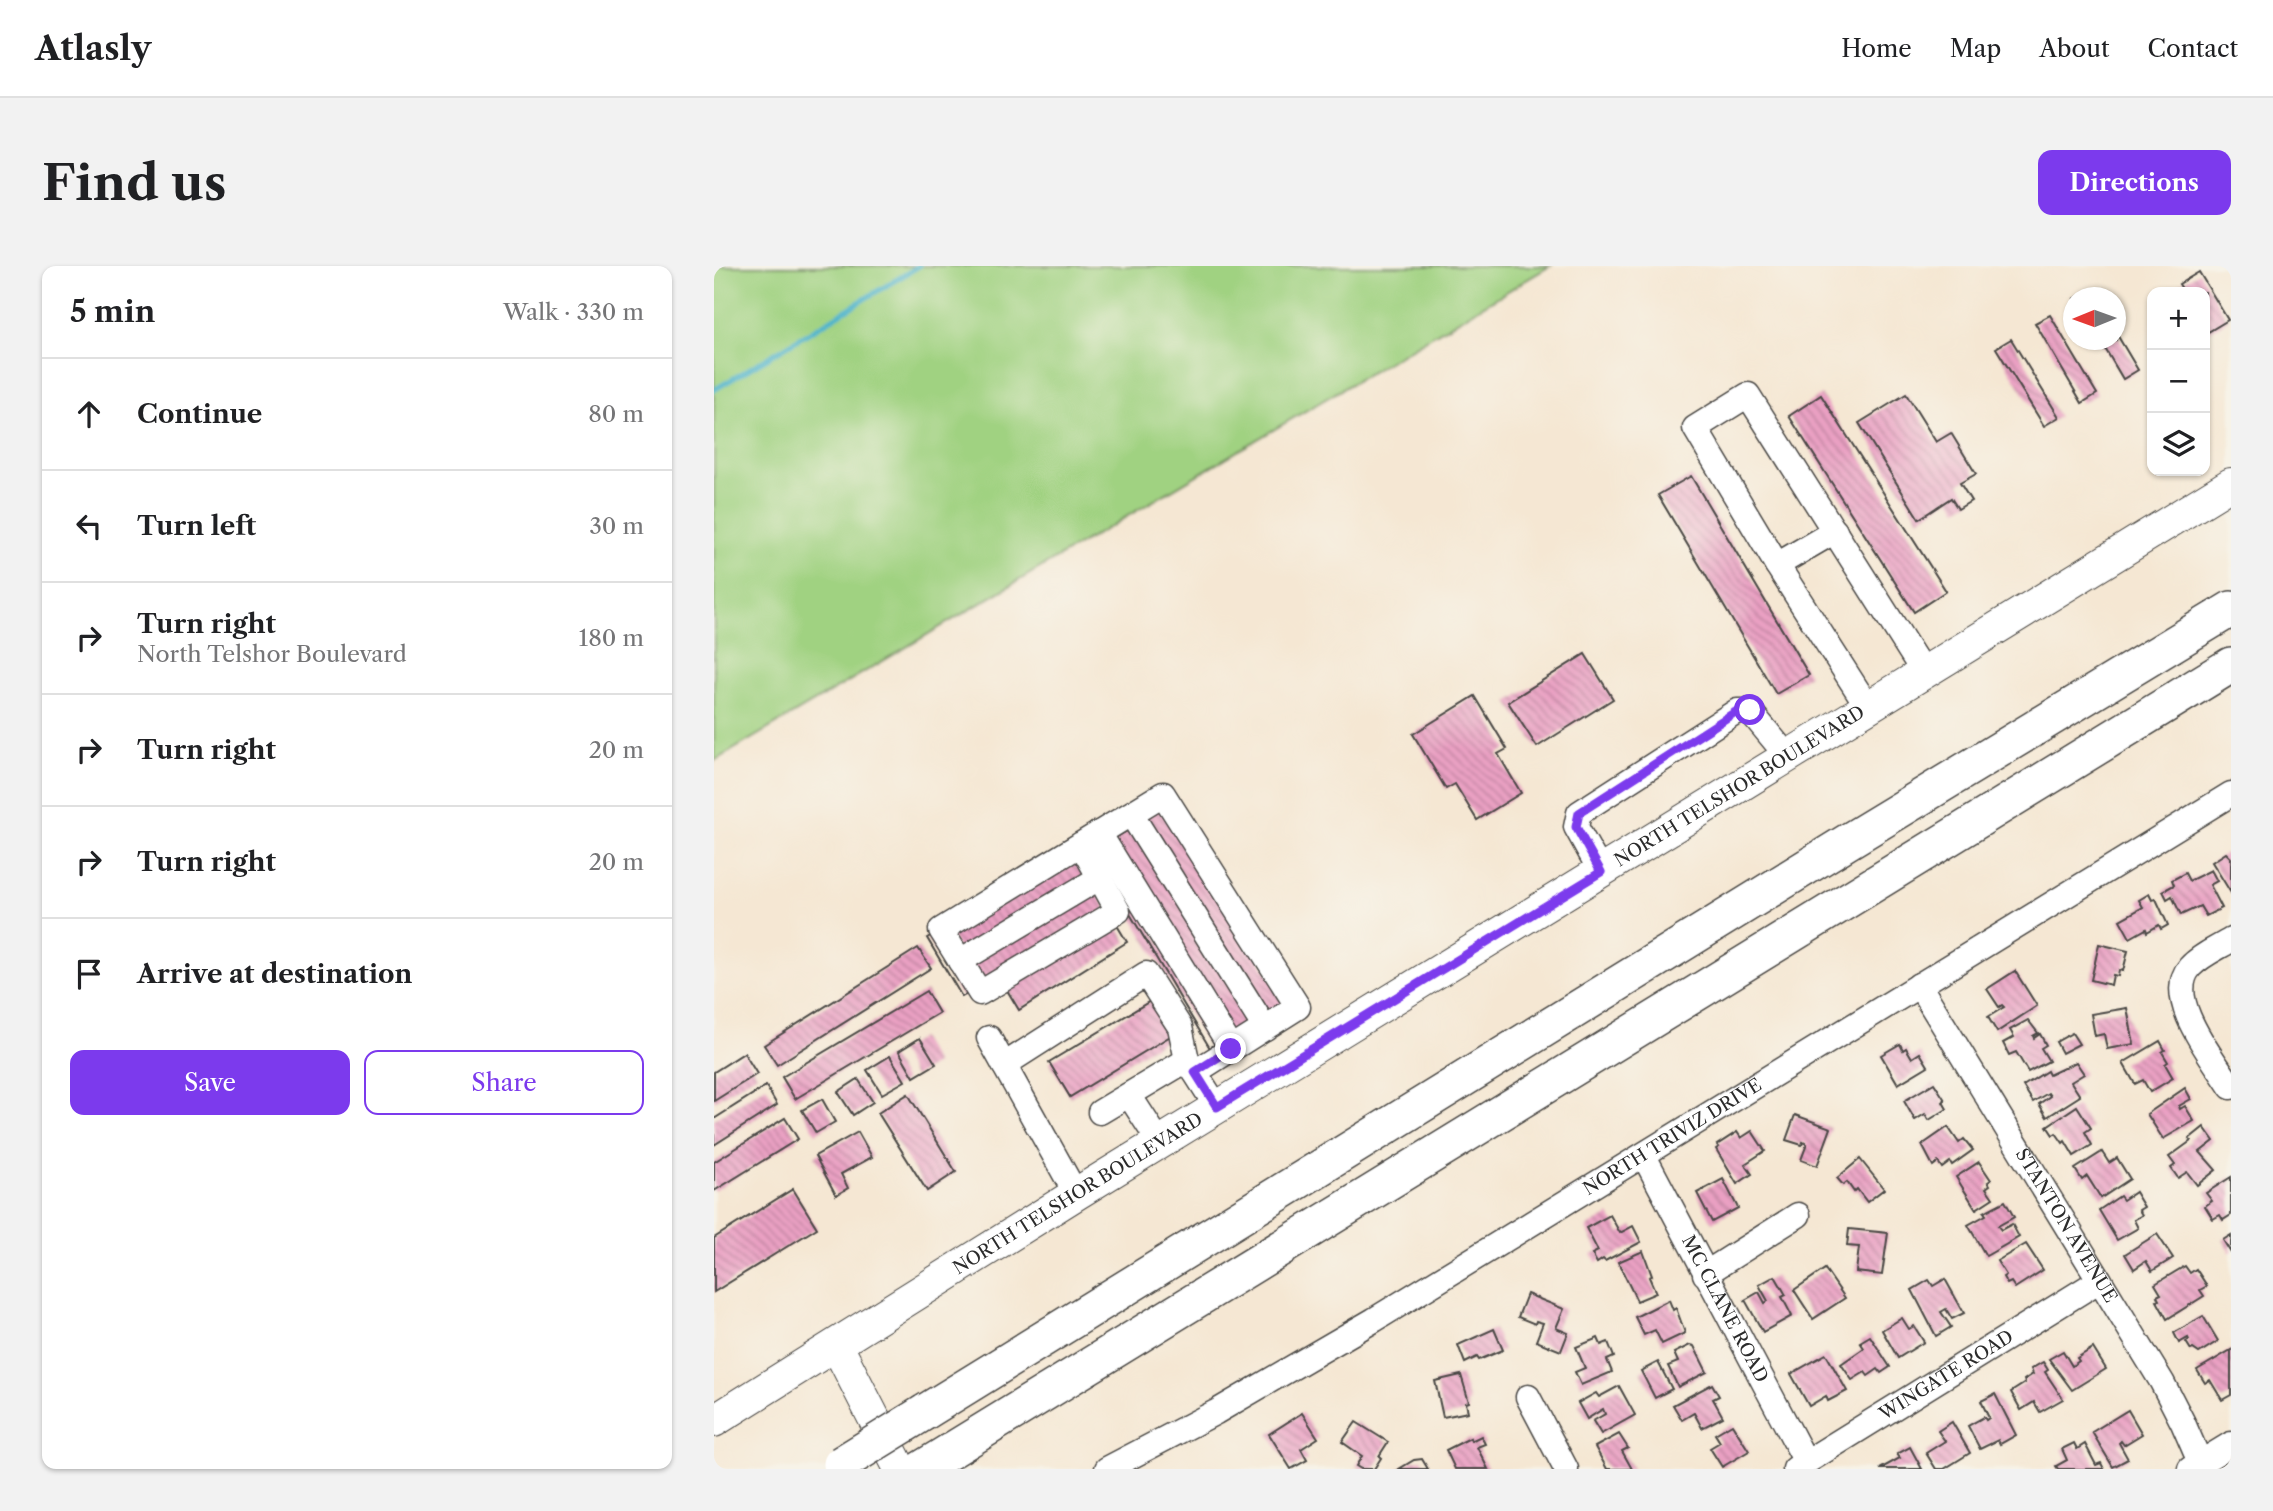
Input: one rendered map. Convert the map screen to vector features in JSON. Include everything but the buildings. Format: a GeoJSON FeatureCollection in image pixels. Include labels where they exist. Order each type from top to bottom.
{"type":"FeatureCollection","features":[{"type":"Feature","properties":{"kind":"highway"},"geometry":{"type":"LineString","coordinates":[[837,1466],[1847,842],[2231,609]]}},
{"type":"Feature","properties":{"kind":"highway"},"geometry":{"type":"LineString","coordinates":[[934,1461],[2231,665]]}},
{"type":"Feature","properties":{"kind":"main road","name":"NORTH TELSHOR BOULEVARD"},"geometry":{"type":"LineString","coordinates":[[714,1420],[837,1346],[1217,1107],[2231,484]]}},
{"type":"Feature","properties":{"kind":"main road"},"geometry":{"type":"LineString","coordinates":[[837,1346],[900,1469]]}},
{"type":"Feature","properties":{"kind":"street"},"geometry":{"type":"LineString","coordinates":[[1868,707],[1777,565],[1695,428],[1748,395],[1924,673]]}},
{"type":"Feature","properties":{"kind":"street"},"geometry":{"type":"LineString","coordinates":[[1777,565],[1835,531]]}},
{"type":"Feature","properties":{"kind":"street"},"geometry":{"type":"LineString","coordinates":[[1601,872],[1576,827],[1579,813],[1737,711],[1750,710],[1788,757]]}},
{"type":"Feature","properties":{"kind":"street"},"geometry":{"type":"LineString","coordinates":[[1090,839],[1100,877],[1118,911],[980,993],[941,930],[1163,794],[1298,1007],[1231,1049],[1129,1095],[1100,1112]]}},
{"type":"Feature","properties":{"kind":"street","name":"NORTH TRIVIZ DRIVE"},"geometry":{"type":"LineString","coordinates":[[1107,1469],[1240,1398],[1374,1320],[2231,794]]}},
{"type":"Feature","properties":{"kind":"street"},"geometry":{"type":"LineString","coordinates":[[1131,814],[1265,1028]]}},
{"type":"Feature","properties":{"kind":"street"},"geometry":{"type":"LineString","coordinates":[[1090,839],[1231,1049]]}},
{"type":"Feature","properties":{"kind":"street"},"geometry":{"type":"LineString","coordinates":[[960,961],[1100,877]]}},
{"type":"Feature","properties":{"kind":"street"},"geometry":{"type":"LineString","coordinates":[[2231,940],[2193,964],[2173,981],[2183,1007],[2231,1087]]}},
{"type":"Feature","properties":{"kind":"street"},"geometry":{"type":"LineString","coordinates":[[1004,1065],[1146,974],[1180,1027],[1191,1066],[1217,1107]]}},
{"type":"Feature","properties":{"kind":"street","name":"STANTON AVENUE"},"geometry":{"type":"LineString","coordinates":[[1919,985],[2173,1402],[2198,1467]]}},
{"type":"Feature","properties":{"kind":"street"},"geometry":{"type":"LineString","coordinates":[[989,1038],[1076,1194]]}},
{"type":"Feature","properties":{"kind":"street"},"geometry":{"type":"LineString","coordinates":[[1129,1095],[1160,1143]]}},
{"type":"Feature","properties":{"kind":"street","name":"MC CLANE ROAD"},"geometry":{"type":"LineString","coordinates":[[1644,1156],[1800,1466]]}},
{"type":"Feature","properties":{"kind":"street"},"geometry":{"type":"LineString","coordinates":[[1705,1274],[1798,1215]]}},
{"type":"Feature","properties":{"kind":"street","name":"WINGATE ROAD"},"geometry":{"type":"LineString","coordinates":[[1800,1466],[2100,1280]]}},
{"type":"Feature","properties":{"kind":"street"},"geometry":{"type":"LineString","coordinates":[[1528,1397],[1566,1469]]}},
{"type":"Feature","properties":{"kind":"street"},"geometry":{"type":"LineString","coordinates":[[2198,1467],[2231,1444]]}},
{"type":"Feature","properties":{"kind":"green space"},"geometry":{"type":"Polygon","coordinates":[[[714,266],[1550,266],[714,761],[714,266]]]}},
{"type":"Feature","properties":{"kind":"waterway"},"geometry":{"type":"LineString","coordinates":[[714,390],[919,266]]}},
{"type":"Feature","properties":{"kind":"route"},"geometry":{"type":"LineString","coordinates":[[1231,1049],[1195,1072],[1217,1107],[1601,872],[1576,827],[1579,813],[1737,711],[1750,710]]}}]}
